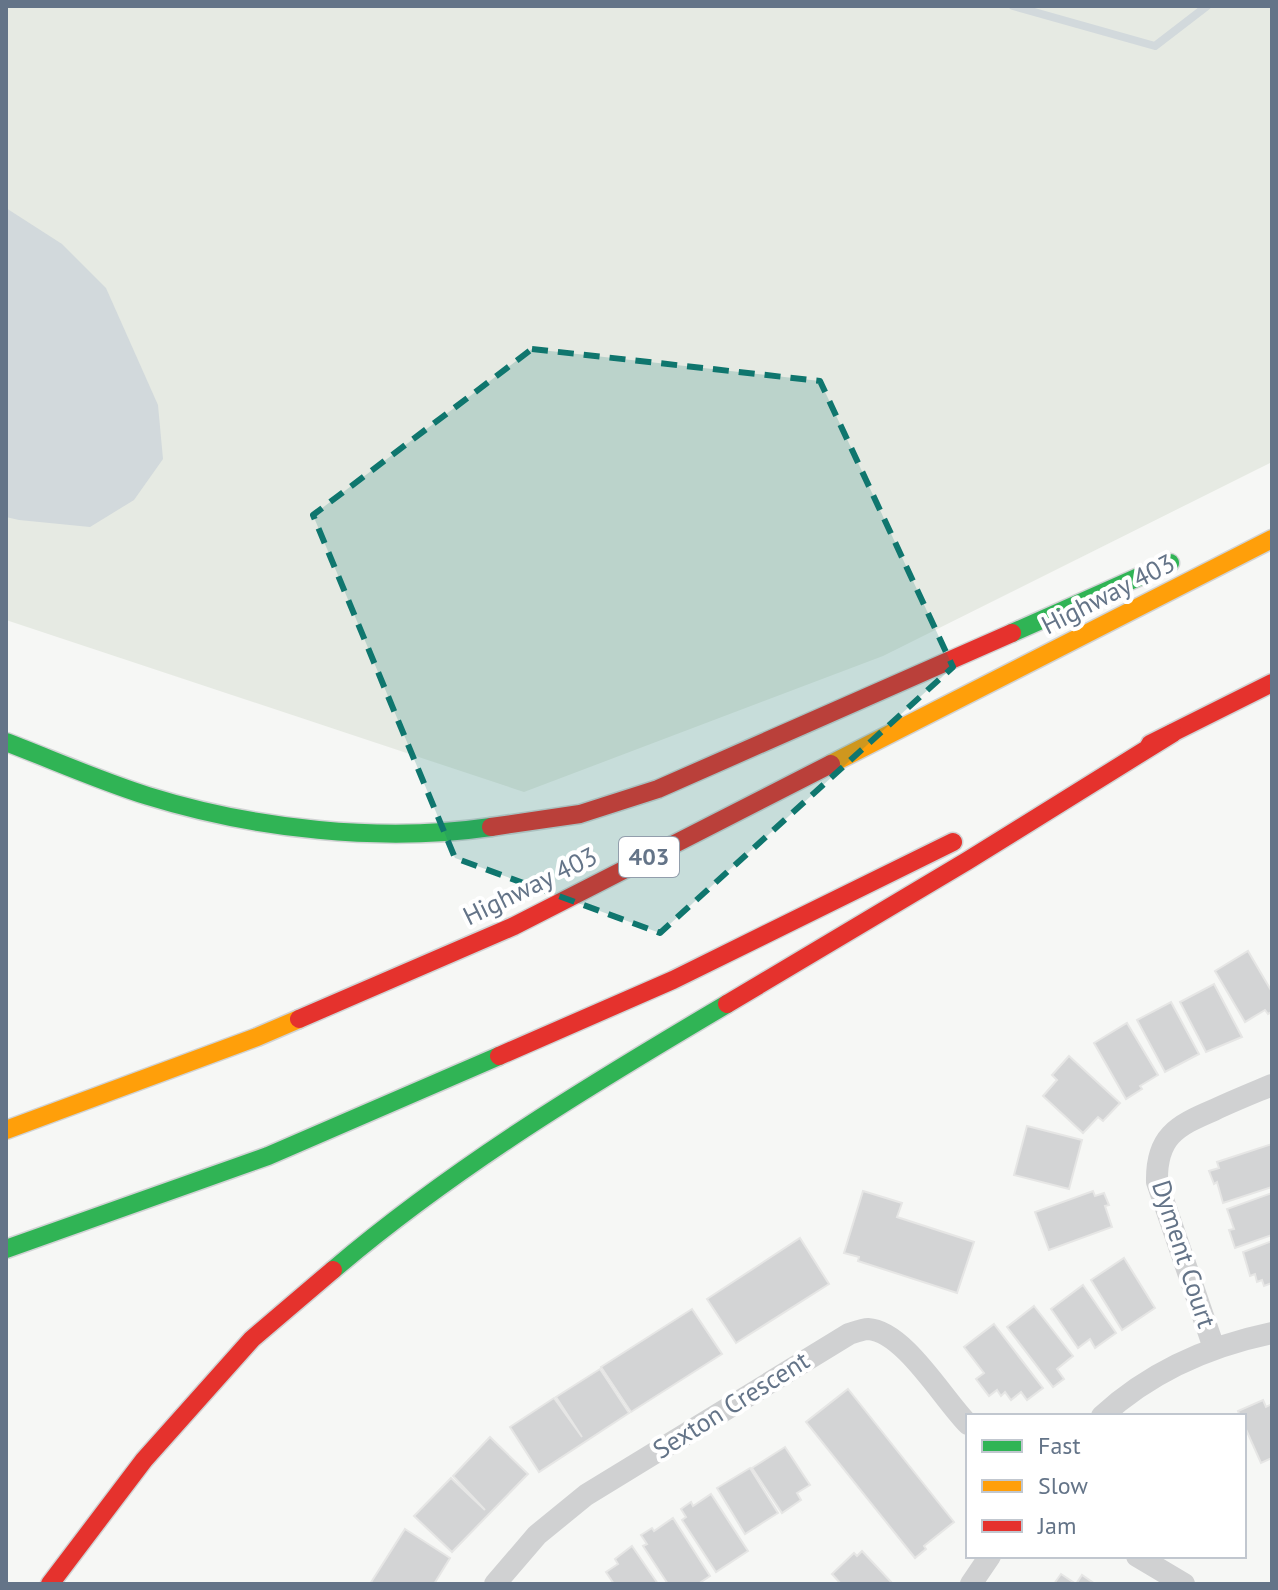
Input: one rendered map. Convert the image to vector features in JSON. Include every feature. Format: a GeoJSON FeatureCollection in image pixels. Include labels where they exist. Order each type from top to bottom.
{"type":"FeatureCollection","features":[{"type":"Feature","properties":{"kind":"highway","name":"Highway 403"},"geometry":{"type":"LineString","coordinates":[[6,1130],[257,1037],[514,926],[1272,539]]}},
{"type":"Feature","properties":{"kind":"highway"},"geometry":{"type":"LineString","coordinates":[[6,742],[148,796],[253,822],[366,833],[476,829],[580,814],[658,789],[1184,557]]}},
{"type":"Feature","properties":{"kind":"highway"},"geometry":{"type":"LineString","coordinates":[[1002,818],[1272,683]]}},
{"type":"Feature","properties":{"kind":"highway"},"geometry":{"type":"LineString","coordinates":[[50,1584],[144,1460],[252,1339],[387,1224],[457,1172],[584,1089],[967,861],[1173,733]]}},
{"type":"Feature","properties":{"kind":"highway"},"geometry":{"type":"LineString","coordinates":[[6,1249],[282,1150],[673,980],[973,832]]}},
{"type":"Feature","properties":{"kind":"street","name":"Dyment Court"},"geometry":{"type":"LineString","coordinates":[[1214,1348],[1157,1182],[1156,1165],[1160,1150],[1177,1127],[1272,1085]]}},
{"type":"Feature","properties":{"kind":"street","name":"Sexton Crescent"},"geometry":{"type":"LineString","coordinates":[[495,1584],[537,1535],[586,1495],[849,1334],[868,1329],[886,1335],[905,1347],[950,1407],[966,1422]]}},
{"type":"Feature","properties":{"kind":"street"},"geometry":{"type":"LineString","coordinates":[[1104,1414],[1126,1394],[1214,1348],[1272,1333]]}},
{"type":"Feature","properties":{"kind":"street"},"geometry":{"type":"LineString","coordinates":[[971,1584],[989,1558]]}},
{"type":"Feature","properties":{"kind":"street"},"geometry":{"type":"LineString","coordinates":[[1140,1558],[1184,1584]]}},
{"type":"Feature","properties":{"kind":"highlighted area"},"geometry":{"type":"Polygon","coordinates":[[[532,349],[820,381],[953,667],[660,933],[455,858],[313,515],[532,349]]]}},
{"type":"Feature","properties":{"kind":"shaded area"},"geometry":{"type":"Polygon","coordinates":[[[6,6],[1272,6],[1272,462],[883,656],[524,792],[6,620],[6,6]]]}},
{"type":"Feature","properties":{"kind":"shaded area"},"geometry":{"type":"Polygon","coordinates":[[[6,208],[62,244],[106,288],[158,405],[163,459],[134,500],[90,527],[6,517],[6,208]]]}},
{"type":"Feature","properties":{"kind":"building"},"geometry":{"type":"Polygon","coordinates":[[[1248,951],[1272,992],[1272,1012],[1268,1014],[1265,1010],[1245,1022],[1215,971],[1248,951]]]}},
{"type":"Feature","properties":{"kind":"building"},"geometry":{"type":"Polygon","coordinates":[[[1214,984],[1242,1037],[1206,1052],[1180,1002],[1214,984]]]}},
{"type":"Feature","properties":{"kind":"building"},"geometry":{"type":"Polygon","coordinates":[[[1171,1002],[1199,1054],[1165,1072],[1137,1020],[1171,1002]]]}},
{"type":"Feature","properties":{"kind":"building"},"geometry":{"type":"Polygon","coordinates":[[[1127,1023],[1158,1075],[1126,1099],[1094,1043],[1127,1023]]]}},
{"type":"Feature","properties":{"kind":"building"},"geometry":{"type":"Polygon","coordinates":[[[1069,1056],[1120,1103],[1103,1121],[1098,1117],[1083,1133],[1043,1096],[1057,1080],[1052,1075],[1069,1056]]]}},
{"type":"Feature","properties":{"kind":"building"},"geometry":{"type":"Polygon","coordinates":[[[1027,1126],[1082,1140],[1069,1189],[1014,1175],[1027,1126]]]}},
{"type":"Feature","properties":{"kind":"building"},"geometry":{"type":"Polygon","coordinates":[[[1272,1144],[1272,1187],[1223,1203],[1217,1182],[1214,1184],[1209,1171],[1219,1168],[1217,1162],[1272,1144]]]}},
{"type":"Feature","properties":{"kind":"building"},"geometry":{"type":"Polygon","coordinates":[[[863,1191],[902,1203],[897,1217],[974,1242],[957,1293],[858,1261],[859,1257],[844,1253],[863,1191]]]}},
{"type":"Feature","properties":{"kind":"building"},"geometry":{"type":"Polygon","coordinates":[[[1093,1191],[1095,1196],[1104,1193],[1112,1227],[1049,1250],[1035,1212],[1093,1191]]]}},
{"type":"Feature","properties":{"kind":"building"},"geometry":{"type":"Polygon","coordinates":[[[1272,1193],[1272,1235],[1235,1248],[1229,1230],[1234,1229],[1227,1209],[1272,1193]]]}},
{"type":"Feature","properties":{"kind":"building"},"geometry":{"type":"Polygon","coordinates":[[[800,1238],[829,1284],[736,1343],[707,1299],[800,1238]]]}},
{"type":"Feature","properties":{"kind":"building"},"geometry":{"type":"Polygon","coordinates":[[[1272,1241],[1272,1283],[1264,1286],[1262,1280],[1257,1282],[1255,1274],[1250,1276],[1243,1252],[1272,1241]]]}},
{"type":"Feature","properties":{"kind":"building"},"geometry":{"type":"Polygon","coordinates":[[[1124,1258],[1155,1308],[1122,1330],[1091,1280],[1124,1258]]]}},
{"type":"Feature","properties":{"kind":"building"},"geometry":{"type":"Polygon","coordinates":[[[1083,1285],[1116,1333],[1095,1348],[1090,1339],[1078,1348],[1051,1309],[1083,1285]]]}},
{"type":"Feature","properties":{"kind":"building"},"geometry":{"type":"Polygon","coordinates":[[[1034,1306],[1073,1356],[1057,1369],[1064,1379],[1053,1387],[1007,1327],[1034,1306]]]}},
{"type":"Feature","properties":{"kind":"building"},"geometry":{"type":"Polygon","coordinates":[[[692,1309],[722,1354],[631,1412],[601,1367],[692,1309]]]}},
{"type":"Feature","properties":{"kind":"building"},"geometry":{"type":"Polygon","coordinates":[[[994,1324],[1043,1388],[1027,1400],[1021,1392],[1011,1400],[1005,1392],[1001,1396],[997,1390],[989,1396],[976,1379],[984,1373],[964,1347],[994,1324]]]}},
{"type":"Feature","properties":{"kind":"building"},"geometry":{"type":"Polygon","coordinates":[[[600,1369],[629,1413],[539,1472],[510,1427],[554,1398],[582,1437],[556,1397],[600,1369]]]}},
{"type":"Feature","properties":{"kind":"building"},"geometry":{"type":"Polygon","coordinates":[[[848,1389],[954,1522],[924,1546],[926,1549],[915,1558],[806,1422],[848,1389]]]}},
{"type":"Feature","properties":{"kind":"building"},"geometry":{"type":"Polygon","coordinates":[[[1263,1400],[1266,1407],[1272,1404],[1272,1458],[1261,1463],[1246,1429],[1246,1414],[1238,1411],[1263,1400]]]}},
{"type":"Feature","properties":{"kind":"building"},"geometry":{"type":"Polygon","coordinates":[[[490,1437],[528,1474],[452,1552],[414,1516],[451,1478],[485,1510],[453,1476],[490,1437]]]}},
{"type":"Feature","properties":{"kind":"building"},"geometry":{"type":"Polygon","coordinates":[[[785,1447],[810,1485],[797,1493],[801,1500],[782,1513],[752,1468],[785,1447]]]}},
{"type":"Feature","properties":{"kind":"building"},"geometry":{"type":"Polygon","coordinates":[[[750,1468],[778,1513],[745,1534],[717,1488],[750,1468]]]}},
{"type":"Feature","properties":{"kind":"building"},"geometry":{"type":"Polygon","coordinates":[[[711,1494],[748,1551],[716,1572],[682,1520],[686,1517],[681,1509],[691,1502],[693,1506],[711,1494]]]}},
{"type":"Feature","properties":{"kind":"building"},"geometry":{"type":"Polygon","coordinates":[[[673,1518],[710,1576],[698,1584],[668,1584],[643,1546],[647,1544],[641,1535],[652,1528],[654,1531],[673,1518]]]}},
{"type":"Feature","properties":{"kind":"building"},"geometry":{"type":"Polygon","coordinates":[[[405,1529],[450,1558],[434,1584],[370,1584],[405,1529]]]}},
{"type":"Feature","properties":{"kind":"building"},"geometry":{"type":"Polygon","coordinates":[[[632,1546],[658,1584],[614,1584],[606,1572],[618,1564],[615,1559],[632,1546]]]}},
{"type":"Feature","properties":{"kind":"building"},"geometry":{"type":"Polygon","coordinates":[[[862,1551],[893,1584],[841,1584],[832,1574],[854,1553],[857,1556],[862,1551]]]}},
{"type":"Feature","properties":{"kind":"building"},"geometry":{"type":"Polygon","coordinates":[[[1061,1574],[1076,1584],[1054,1584],[1061,1574]]]}},
{"type":"Feature","properties":{"kind":"building"},"geometry":{"type":"Polygon","coordinates":[[[1082,1575],[1095,1584],[1076,1584],[1082,1575]]]}},
{"type":"Feature","properties":{"kind":"waterway"},"geometry":{"type":"LineString","coordinates":[[1013,6],[1155,46],[1207,6]]}},
{"type":"Feature","properties":{"kind":"traffic: fast"},"geometry":{"type":"LineString","coordinates":[[1012,633],[1170,563]]}},
{"type":"Feature","properties":{"kind":"traffic: fast"},"geometry":{"type":"LineString","coordinates":[[6,742],[130,790],[189,807],[274,825],[406,834],[491,827]]}},
{"type":"Feature","properties":{"kind":"traffic: fast"},"geometry":{"type":"LineString","coordinates":[[333,1270],[426,1196],[475,1162],[625,1065],[727,1004]]}},
{"type":"Feature","properties":{"kind":"traffic: fast"},"geometry":{"type":"LineString","coordinates":[[6,1249],[268,1156],[499,1056]]}},
{"type":"Feature","properties":{"kind":"traffic: slow"},"geometry":{"type":"LineString","coordinates":[[831,764],[1272,539]]}},
{"type":"Feature","properties":{"kind":"traffic: slow"},"geometry":{"type":"LineString","coordinates":[[6,1130],[299,1019]]}},
{"type":"Feature","properties":{"kind":"traffic: jam"},"geometry":{"type":"LineString","coordinates":[[491,827],[580,814],[658,789],[1012,633]]}},
{"type":"Feature","properties":{"kind":"traffic: jam"},"geometry":{"type":"LineString","coordinates":[[1150,744],[1272,683]]}},
{"type":"Feature","properties":{"kind":"traffic: jam"},"geometry":{"type":"LineString","coordinates":[[727,1004],[967,861],[1173,733]]}},
{"type":"Feature","properties":{"kind":"traffic: jam"},"geometry":{"type":"LineString","coordinates":[[299,1019],[514,926],[831,764]]}},
{"type":"Feature","properties":{"kind":"traffic: jam"},"geometry":{"type":"LineString","coordinates":[[499,1056],[673,980],[953,842]]}},
{"type":"Feature","properties":{"kind":"traffic: jam"},"geometry":{"type":"LineString","coordinates":[[50,1584],[144,1460],[252,1339],[333,1270]]}}]}
